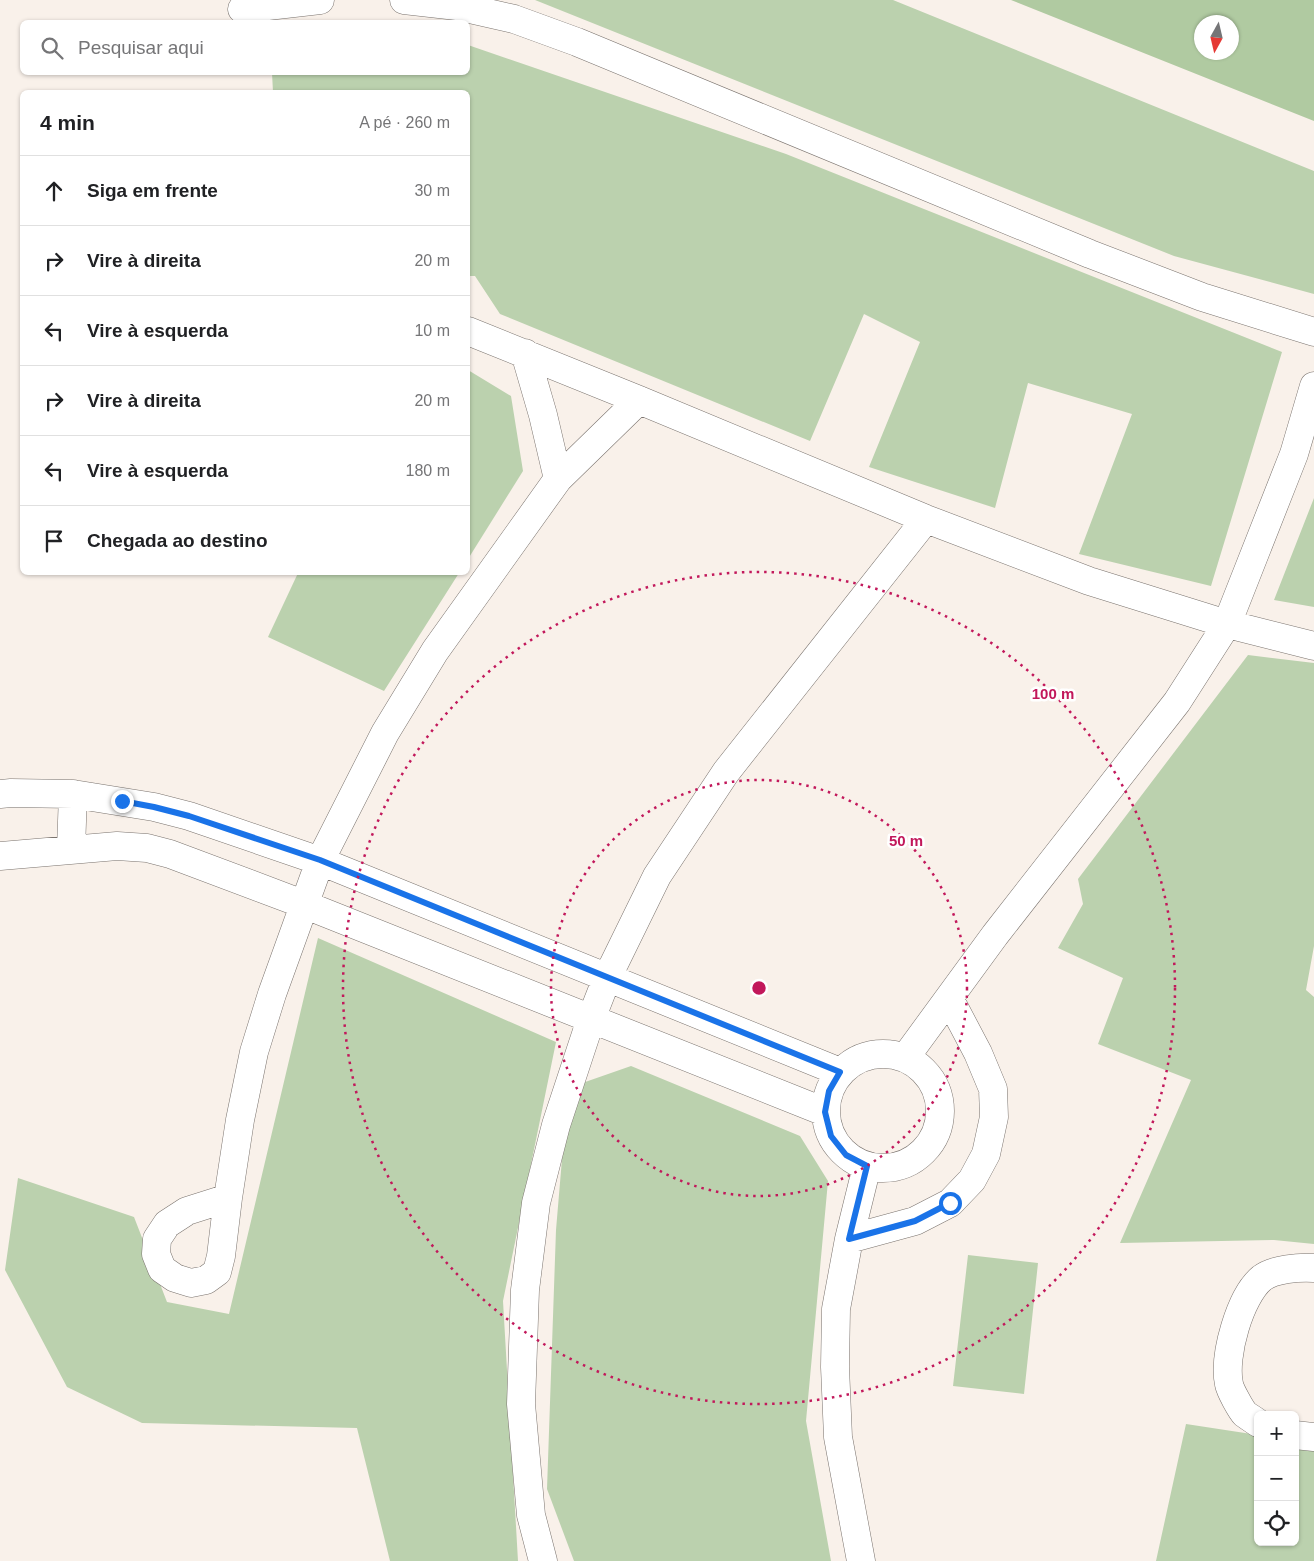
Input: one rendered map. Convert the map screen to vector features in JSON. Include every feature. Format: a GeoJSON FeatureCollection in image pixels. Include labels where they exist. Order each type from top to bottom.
{"type":"FeatureCollection","features":[{"type":"Feature","properties":{"kind":"street"},"geometry":{"type":"LineString","coordinates":[[242,9],[320,0]]}},
{"type":"Feature","properties":{"kind":"street"},"geometry":{"type":"LineString","coordinates":[[404,0],[457,6],[514,18],[578,42],[1090,254],[1202,297],[1314,332]]}},
{"type":"Feature","properties":{"kind":"street"},"geometry":{"type":"LineString","coordinates":[[470,332],[926,519],[1090,581],[1227,624],[1314,646]]}},
{"type":"Feature","properties":{"kind":"street"},"geometry":{"type":"LineString","coordinates":[[525,353],[543,415],[558,479]]}},
{"type":"Feature","properties":{"kind":"street"},"geometry":{"type":"LineString","coordinates":[[905,1058],[995,936],[1177,702],[1227,624],[1294,454],[1314,386]]}},
{"type":"Feature","properties":{"kind":"street"},"geometry":{"type":"LineString","coordinates":[[228,1198],[240,1120],[254,1052],[272,994],[320,860],[385,733],[435,651],[558,479],[639,400]]}},
{"type":"Feature","properties":{"kind":"street"},"geometry":{"type":"LineString","coordinates":[[543,1561],[531,1515],[522,1404],[525,1290],[536,1204],[556,1125],[591,1019],[607,978],[658,876],[726,772],[926,519]]}},
{"type":"Feature","properties":{"kind":"street"},"geometry":{"type":"LineString","coordinates":[[0,794],[11,792],[73,794],[146,806],[180,814],[320,860],[840,1072]]}},
{"type":"Feature","properties":{"kind":"street"},"geometry":{"type":"LineString","coordinates":[[71,849],[73,794]]}},
{"type":"Feature","properties":{"kind":"street"},"geometry":{"type":"LineString","coordinates":[[0,856],[117,846],[155,850],[193,862],[303,904],[825,1112]]}},
{"type":"Feature","properties":{"kind":"street"},"geometry":{"type":"LineString","coordinates":[[849,1239],[915,1221],[950,1203],[972,1180],[986,1154],[994,1116],[992,1089],[978,1053],[949,998]]}},
{"type":"Feature","properties":{"kind":"street"},"geometry":{"type":"LineString","coordinates":[[882,1054],[905,1058],[928,1075],[940,1101],[937,1130],[921,1154],[905,1163],[896,1167],[867,1166],[846,1155],[831,1136],[825,1112],[829,1091],[840,1072],[859,1058],[882,1054]]}},
{"type":"Feature","properties":{"kind":"street"},"geometry":{"type":"LineString","coordinates":[[862,1561],[838,1437],[836,1309],[849,1239],[867,1166]]}},
{"type":"Feature","properties":{"kind":"street"},"geometry":{"type":"LineString","coordinates":[[1254,1420],[1244,1413],[1229,1385],[1227,1356],[1236,1325],[1250,1292],[1263,1278],[1282,1270],[1314,1268]]}},
{"type":"Feature","properties":{"kind":"street"},"geometry":{"type":"LineString","coordinates":[[1299,1435],[1314,1437]]}},
{"type":"Feature","properties":{"kind":"green space"},"geometry":{"type":"Polygon","coordinates":[[[535,0],[893,0],[1314,171],[1314,294],[1174,256],[535,0]]]}},
{"type":"Feature","properties":{"kind":"green space"},"geometry":{"type":"Polygon","coordinates":[[[1011,0],[1314,0],[1314,121],[1011,0]]]}},
{"type":"Feature","properties":{"kind":"green space"},"geometry":{"type":"Polygon","coordinates":[[[470,46],[786,154],[1282,352],[1211,586],[1079,554],[1132,414],[1028,383],[995,508],[869,467],[920,342],[864,314],[810,441],[500,314],[475,276],[470,276],[470,90],[273,90],[272,75],[470,75],[470,46]]]}},
{"type":"Feature","properties":{"kind":"green space"},"geometry":{"type":"Polygon","coordinates":[[[470,371],[511,396],[523,471],[470,556],[470,371]]]}},
{"type":"Feature","properties":{"kind":"green space"},"geometry":{"type":"Polygon","coordinates":[[[1314,498],[1314,607],[1274,600],[1314,498]]]}},
{"type":"Feature","properties":{"kind":"green space"},"geometry":{"type":"Polygon","coordinates":[[[297,575],[458,575],[384,691],[268,637],[297,575]]]}},
{"type":"Feature","properties":{"kind":"green space"},"geometry":{"type":"Polygon","coordinates":[[[1248,655],[1314,663],[1314,946],[1306,990],[1314,997],[1314,1244],[1274,1240],[1120,1243],[1191,1080],[1098,1044],[1123,978],[1058,948],[1083,904],[1078,879],[1248,655]]]}},
{"type":"Feature","properties":{"kind":"green space"},"geometry":{"type":"Polygon","coordinates":[[[318,938],[556,1042],[503,1301],[518,1561],[390,1561],[357,1428],[142,1423],[67,1387],[5,1270],[18,1178],[134,1217],[167,1302],[229,1314],[318,938]]]}},
{"type":"Feature","properties":{"kind":"green space"},"geometry":{"type":"Polygon","coordinates":[[[631,1066],[800,1136],[828,1181],[806,1421],[831,1561],[574,1561],[547,1489],[556,1230],[568,1088],[631,1066]]]}},
{"type":"Feature","properties":{"kind":"green space"},"geometry":{"type":"Polygon","coordinates":[[[968,1255],[1038,1263],[1024,1394],[953,1386],[968,1255]]]}},
{"type":"Feature","properties":{"kind":"green space"},"geometry":{"type":"Polygon","coordinates":[[[1186,1424],[1254,1434],[1254,1546],[1299,1546],[1299,1441],[1314,1443],[1314,1561],[1156,1561],[1186,1424]]]}},
{"type":"Feature","properties":{"kind":"route"},"geometry":{"type":"LineString","coordinates":[[122,801],[189,816],[320,860],[840,1072],[829,1091],[825,1112],[831,1136],[846,1155],[867,1166],[849,1239],[915,1221],[950,1203]]}}]}
